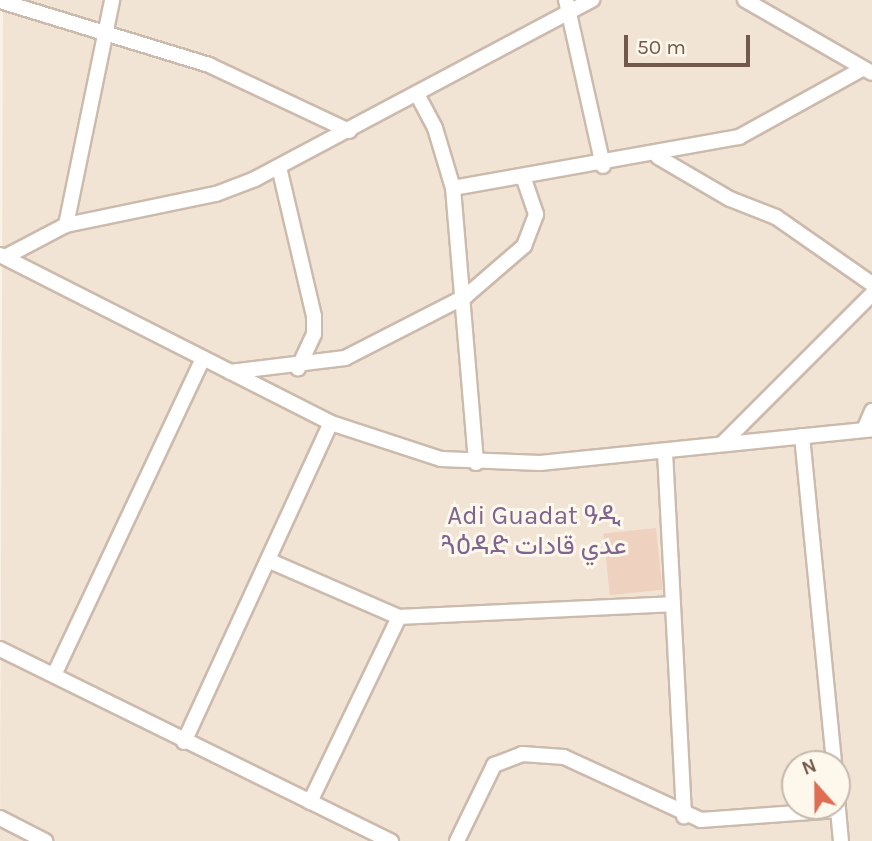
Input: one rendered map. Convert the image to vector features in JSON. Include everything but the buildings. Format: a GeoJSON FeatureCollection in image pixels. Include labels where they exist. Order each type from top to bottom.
{"type":"FeatureCollection","features":[{"type":"Feature","properties":{"kind":"street"},"geometry":{"type":"LineString","coordinates":[[66,225],[112,0]]}},
{"type":"Feature","properties":{"kind":"street"},"geometry":{"type":"LineString","coordinates":[[2,256],[66,225],[216,194],[279,167],[416,94],[567,6],[592,0]]}},
{"type":"Feature","properties":{"kind":"street"},"geometry":{"type":"LineString","coordinates":[[745,0],[867,71]]}},
{"type":"Feature","properties":{"kind":"street"},"geometry":{"type":"LineString","coordinates":[[0,1],[244,78],[349,131]]}},
{"type":"Feature","properties":{"kind":"street"},"geometry":{"type":"LineString","coordinates":[[567,6],[603,166]]}},
{"type":"Feature","properties":{"kind":"street"},"geometry":{"type":"LineString","coordinates":[[453,188],[524,180],[658,157],[739,138],[867,71]]}},
{"type":"Feature","properties":{"kind":"street"},"geometry":{"type":"LineString","coordinates":[[416,94],[435,128],[453,188],[466,296],[477,463]]}},
{"type":"Feature","properties":{"kind":"street"},"geometry":{"type":"LineString","coordinates":[[658,157],[730,199],[776,217],[872,284]]}},
{"type":"Feature","properties":{"kind":"street"},"geometry":{"type":"LineString","coordinates":[[279,167],[314,316],[314,334],[298,368]]}},
{"type":"Feature","properties":{"kind":"street"},"geometry":{"type":"LineString","coordinates":[[229,372],[298,368],[345,358],[466,296],[524,246],[536,214],[524,180]]}},
{"type":"Feature","properties":{"kind":"street"},"geometry":{"type":"LineString","coordinates":[[2,256],[202,360],[331,423],[404,450],[477,463],[665,452],[723,443],[868,430],[872,411]]}},
{"type":"Feature","properties":{"kind":"street"},"geometry":{"type":"LineString","coordinates":[[723,443],[872,294]]}},
{"type":"Feature","properties":{"kind":"street"},"geometry":{"type":"LineString","coordinates":[[54,675],[202,360]]}},
{"type":"Feature","properties":{"kind":"street"},"geometry":{"type":"LineString","coordinates":[[184,742],[270,561],[331,423]]}},
{"type":"Feature","properties":{"kind":"street"},"geometry":{"type":"LineString","coordinates":[[802,436],[833,750]]}},
{"type":"Feature","properties":{"kind":"street"},"geometry":{"type":"LineString","coordinates":[[665,452],[670,604],[684,817]]}},
{"type":"Feature","properties":{"kind":"street"},"geometry":{"type":"LineString","coordinates":[[270,561],[399,617],[670,604]]}},
{"type":"Feature","properties":{"kind":"street"},"geometry":{"type":"LineString","coordinates":[[310,802],[399,617]]}},
{"type":"Feature","properties":{"kind":"street"},"geometry":{"type":"LineString","coordinates":[[0,649],[184,742],[391,841]]}},
{"type":"Feature","properties":{"kind":"street"},"geometry":{"type":"LineString","coordinates":[[457,841],[494,765],[522,754],[564,757],[684,817],[781,809]]}},
{"type":"Feature","properties":{"kind":"street"},"geometry":{"type":"LineString","coordinates":[[0,818],[45,841]]}},
{"type":"Feature","properties":{"kind":"street"},"geometry":{"type":"LineString","coordinates":[[839,820],[841,841]]}},
{"type":"Feature","properties":{"kind":"shaded area"},"geometry":{"type":"Polygon","coordinates":[[[3,0],[872,0],[872,841],[0,841],[3,0]]]}},
{"type":"Feature","properties":{"kind":"district","name":"Adi Guadat ዓዲ ጓዕዳድ عدي قادات"},"geometry":{"type":"Point","coordinates":[534,531]}}]}
